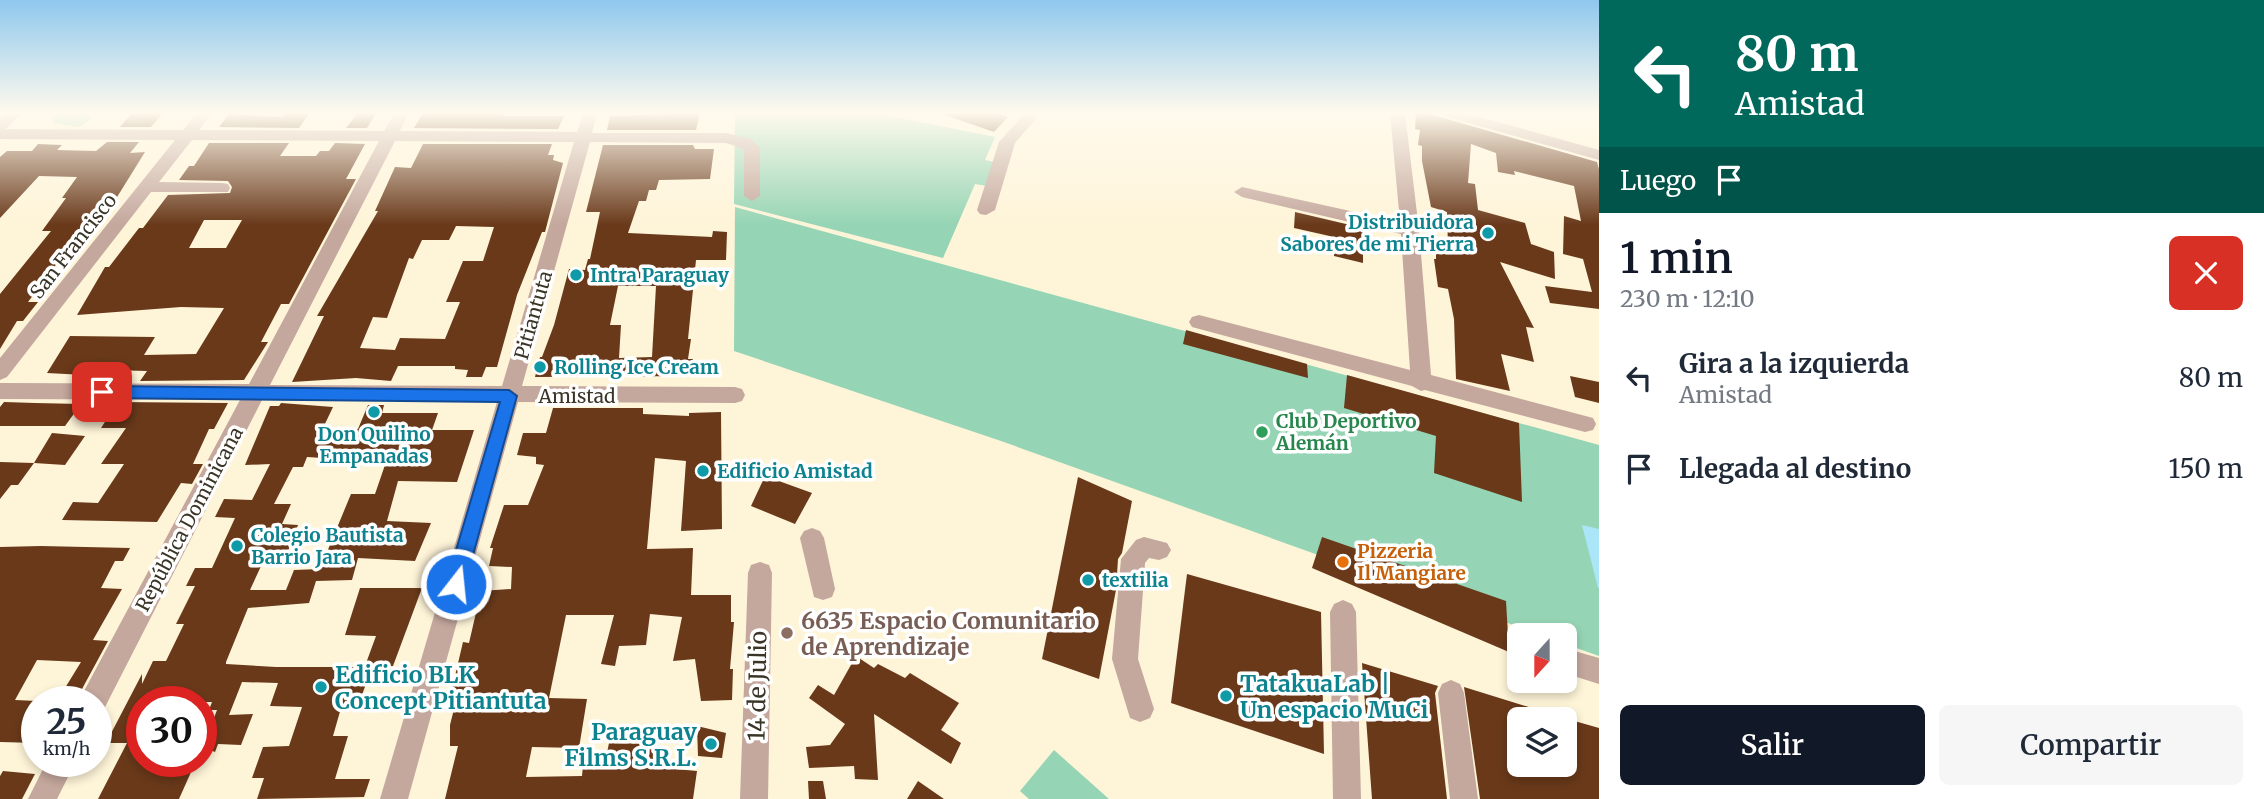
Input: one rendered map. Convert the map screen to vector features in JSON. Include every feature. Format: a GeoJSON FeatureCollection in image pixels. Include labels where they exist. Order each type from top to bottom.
{"type":"FeatureCollection","features":[{"type":"Feature","properties":{"kind":"street","name":"San Francisco"},"geometry":{"type":"LineString","coordinates":[[0,372],[176,150]]}},
{"type":"Feature","properties":{"kind":"street","name":"República Dominicana"},"geometry":{"type":"LineString","coordinates":[[101,686],[382,150]]}},
{"type":"Feature","properties":{"kind":"street","name":"Pitiantuta"},"geometry":{"type":"LineString","coordinates":[[394,799],[579,150]]}},
{"type":"Feature","properties":{"kind":"street"},"geometry":{"type":"LineString","coordinates":[[752,150],[752,196]]}},
{"type":"Feature","properties":{"kind":"street"},"geometry":{"type":"LineString","coordinates":[[986,209],[1004,150]]}},
{"type":"Feature","properties":{"kind":"street"},"geometry":{"type":"LineString","coordinates":[[1401,150],[1410,230],[1420,383]]}},
{"type":"Feature","properties":{"kind":"street"},"geometry":{"type":"LineString","coordinates":[[146,187],[222,188]]}},
{"type":"Feature","properties":{"kind":"street"},"geometry":{"type":"LineString","coordinates":[[1242,192],[1410,230]]}},
{"type":"Feature","properties":{"kind":"street"},"geometry":{"type":"LineString","coordinates":[[1199,323],[1420,383],[1585,424]]}},
{"type":"Feature","properties":{"kind":"street","name":"Amistad"},"geometry":{"type":"LineString","coordinates":[[0,391],[509,396],[735,395]]}},
{"type":"Feature","properties":{"kind":"street"},"geometry":{"type":"LineString","coordinates":[[812,538],[823,589]]}},
{"type":"Feature","properties":{"kind":"street"},"geometry":{"type":"LineString","coordinates":[[1140,709],[1125,659],[1133,559],[1144,547],[1158,550]]}},
{"type":"Feature","properties":{"kind":"street","name":"14 de Julio"},"geometry":{"type":"LineString","coordinates":[[754,799],[760,573]]}},
{"type":"Feature","properties":{"kind":"street"},"geometry":{"type":"LineString","coordinates":[[1343,612],[1347,799]]}},
{"type":"Feature","properties":{"kind":"street"},"geometry":{"type":"LineString","coordinates":[[1577,664],[1599,671]]}},
{"type":"Feature","properties":{"kind":"street"},"geometry":{"type":"LineString","coordinates":[[1451,693],[1464,799]]}},
{"type":"Feature","properties":{"kind":"street"},"geometry":{"type":"LineString","coordinates":[[42,799],[54,777]]}},
{"type":"Feature","properties":{"kind":"green space"},"geometry":{"type":"Polygon","coordinates":[[[735,150],[989,150],[985,160],[995,162],[987,186],[975,184],[943,258],[734,204],[735,150]]]}},
{"type":"Feature","properties":{"kind":"green space","name":"Club Deportivo Alemán"},"geometry":{"type":"Polygon","coordinates":[[[735,207],[1599,445],[1599,656],[1577,648],[1577,623],[1508,623],[1001,441],[734,351],[735,207]]]}},
{"type":"Feature","properties":{"kind":"green space"},"geometry":{"type":"Polygon","coordinates":[[[1054,750],[1109,799],[1029,799],[1020,791],[1054,750]]]}},
{"type":"Feature","properties":{"kind":"water"},"geometry":{"type":"Polygon","coordinates":[[[1582,525],[1599,529],[1599,588],[1598,588],[1582,525]]]}},
{"type":"Feature","properties":{"kind":"building"},"geometry":{"type":"Polygon","coordinates":[[[204,150],[284,150],[280,156],[316,156],[320,151],[362,150],[346,179],[356,179],[289,304],[281,304],[261,342],[268,342],[244,380],[140,381],[147,371],[108,370],[103,376],[47,373],[70,336],[155,337],[144,355],[196,354],[224,308],[181,307],[77,315],[105,267],[109,267],[168,195],[230,193],[232,187],[228,181],[179,180],[189,166],[194,166],[204,150]],[[204,220],[189,248],[226,248],[242,220],[204,220]]]}},
{"type":"Feature","properties":{"kind":"building"},"geometry":{"type":"Polygon","coordinates":[[[420,150],[550,150],[548,155],[554,155],[553,160],[563,163],[545,232],[542,232],[517,295],[497,367],[486,367],[482,377],[466,377],[468,370],[455,369],[455,366],[398,366],[391,381],[356,378],[292,382],[324,316],[317,316],[378,211],[375,211],[395,167],[411,168],[420,150]],[[456,226],[449,240],[422,240],[413,259],[409,258],[387,318],[373,317],[360,348],[395,350],[400,338],[445,339],[460,302],[446,302],[463,261],[483,261],[494,227],[456,226]]]}},
{"type":"Feature","properties":{"kind":"building"},"geometry":{"type":"Polygon","coordinates":[[[602,150],[714,150],[710,179],[659,180],[656,190],[649,190],[646,201],[639,201],[628,233],[712,237],[713,231],[727,232],[726,260],[696,260],[688,339],[691,339],[688,359],[693,359],[692,376],[535,377],[540,357],[554,325],[569,269],[585,270],[600,212],[586,212],[602,150]],[[618,286],[610,325],[621,325],[619,358],[652,357],[656,286],[618,286]]]}},
{"type":"Feature","properties":{"kind":"building"},"geometry":{"type":"Polygon","coordinates":[[[1422,150],[1471,150],[1468,183],[1475,184],[1478,210],[1525,223],[1531,244],[1554,252],[1555,279],[1500,262],[1534,328],[1526,327],[1534,362],[1501,354],[1510,391],[1456,379],[1454,319],[1448,289],[1438,287],[1434,259],[1436,244],[1448,247],[1447,212],[1431,207],[1422,150]]]}},
{"type":"Feature","properties":{"kind":"building"},"geometry":{"type":"Polygon","coordinates":[[[1488,150],[1556,150],[1597,162],[1599,309],[1550,303],[1545,286],[1592,292],[1583,259],[1563,254],[1564,216],[1581,221],[1574,186],[1514,171],[1515,175],[1498,172],[1496,153],[1488,150]]]}},
{"type":"Feature","properties":{"kind":"building"},"geometry":{"type":"Polygon","coordinates":[[[7,151],[145,152],[104,218],[97,218],[84,238],[76,238],[28,302],[38,302],[23,321],[17,321],[0,349],[0,294],[51,231],[42,231],[66,198],[62,198],[77,177],[39,176],[0,218],[0,157],[7,151]]]}},
{"type":"Feature","properties":{"kind":"building"},"geometry":{"type":"Polygon","coordinates":[[[1295,212],[1363,228],[1363,263],[1334,256],[1334,237],[1294,228],[1295,212]]]}},
{"type":"Feature","properties":{"kind":"building"},"geometry":{"type":"Polygon","coordinates":[[[1186,330],[1307,364],[1308,378],[1183,344],[1186,330]]]}},
{"type":"Feature","properties":{"kind":"building"},"geometry":{"type":"Polygon","coordinates":[[[1347,375],[1519,423],[1522,502],[1434,473],[1436,436],[1344,408],[1347,375]]]}},
{"type":"Feature","properties":{"kind":"building"},"geometry":{"type":"Polygon","coordinates":[[[1570,376],[1599,382],[1599,403],[1575,397],[1570,376]]]}},
{"type":"Feature","properties":{"kind":"building"},"geometry":{"type":"Polygon","coordinates":[[[4,402],[81,404],[65,426],[0,426],[0,407],[4,402]]]}},
{"type":"Feature","properties":{"kind":"building"},"geometry":{"type":"Polygon","coordinates":[[[118,402],[228,403],[214,429],[209,429],[193,464],[203,464],[192,484],[181,483],[157,522],[62,520],[73,502],[98,503],[124,464],[101,464],[126,428],[101,428],[118,402]]]}},
{"type":"Feature","properties":{"kind":"building"},"geometry":{"type":"Polygon","coordinates":[[[281,403],[333,407],[323,428],[358,429],[368,405],[384,405],[382,413],[438,413],[432,430],[474,430],[457,482],[398,481],[387,521],[431,523],[415,561],[358,558],[352,580],[316,581],[309,603],[248,608],[226,662],[276,667],[372,667],[357,709],[341,708],[333,736],[348,736],[335,779],[370,779],[364,797],[257,799],[264,778],[252,778],[263,747],[289,746],[302,707],[270,706],[278,683],[242,682],[229,715],[253,714],[241,745],[218,744],[217,747],[217,686],[136,686],[142,674],[142,684],[153,661],[166,661],[184,624],[176,624],[195,586],[186,586],[195,568],[212,568],[235,518],[215,517],[224,499],[252,500],[270,464],[245,465],[270,406],[279,406],[281,403]],[[307,457],[303,467],[293,467],[274,504],[291,504],[282,524],[298,525],[288,551],[268,551],[250,590],[286,590],[294,570],[320,569],[351,494],[375,494],[385,465],[336,465],[339,459],[307,457]]]}},
{"type":"Feature","properties":{"kind":"building"},"geometry":{"type":"Polygon","coordinates":[[[553,408],[643,408],[643,414],[689,416],[689,413],[721,412],[722,529],[681,531],[686,461],[655,458],[647,549],[693,548],[691,595],[731,595],[731,622],[734,622],[730,669],[733,669],[732,700],[701,701],[695,659],[673,661],[682,617],[650,614],[646,645],[619,646],[615,666],[601,664],[614,615],[566,615],[549,698],[587,699],[579,748],[532,747],[526,777],[582,776],[583,765],[605,763],[609,743],[657,744],[654,767],[697,771],[693,799],[445,799],[458,746],[450,746],[450,725],[458,693],[451,693],[463,642],[469,643],[481,591],[511,589],[512,567],[489,566],[493,548],[490,548],[504,505],[528,505],[544,465],[536,464],[536,457],[517,455],[523,433],[546,433],[553,408]]]}},
{"type":"Feature","properties":{"kind":"building"},"geometry":{"type":"Polygon","coordinates":[[[52,433],[85,436],[65,465],[34,463],[52,433]]]}},
{"type":"Feature","properties":{"kind":"building"},"geometry":{"type":"Polygon","coordinates":[[[0,462],[34,463],[18,485],[11,485],[0,499],[0,462]]]}},
{"type":"Feature","properties":{"kind":"building"},"geometry":{"type":"Polygon","coordinates":[[[765,476],[812,493],[795,524],[751,506],[765,476]]]}},
{"type":"Feature","properties":{"kind":"building","name":"textilia"},"geometry":{"type":"Polygon","coordinates":[[[1078,477],[1132,501],[1122,553],[1118,559],[1116,590],[1099,679],[1042,659],[1078,477]]]}},
{"type":"Feature","properties":{"kind":"building"},"geometry":{"type":"Polygon","coordinates":[[[1322,537],[1506,601],[1507,651],[1312,568],[1322,537]]]}},
{"type":"Feature","properties":{"kind":"building"},"geometry":{"type":"Polygon","coordinates":[[[0,547],[130,548],[123,561],[115,561],[101,588],[122,589],[93,640],[108,641],[84,686],[66,686],[81,662],[37,660],[21,686],[15,700],[21,700],[21,743],[0,742],[0,547]]]}},
{"type":"Feature","properties":{"kind":"building","name":"textilia"},"geometry":{"type":"Polygon","coordinates":[[[1187,574],[1321,612],[1324,754],[1171,703],[1187,574]]]}},
{"type":"Feature","properties":{"kind":"building"},"geometry":{"type":"Polygon","coordinates":[[[360,588],[422,588],[393,666],[365,666],[376,636],[345,635],[360,588]]]}},
{"type":"Feature","properties":{"kind":"building"},"geometry":{"type":"Polygon","coordinates":[[[856,656],[874,668],[878,664],[905,678],[910,673],[959,703],[941,730],[961,743],[951,764],[874,714],[878,780],[855,779],[854,766],[809,768],[806,747],[830,745],[845,724],[809,698],[818,685],[834,695],[856,656]]]}},
{"type":"Feature","properties":{"kind":"building"},"geometry":{"type":"Polygon","coordinates":[[[1362,663],[1438,686],[1435,693],[1447,799],[1372,799],[1362,663]]]}},
{"type":"Feature","properties":{"kind":"building"},"geometry":{"type":"Polygon","coordinates":[[[1464,687],[1529,707],[1507,707],[1507,777],[1577,777],[1577,722],[1599,728],[1599,799],[1480,799],[1464,687]]]}},
{"type":"Feature","properties":{"kind":"building"},"geometry":{"type":"Polygon","coordinates":[[[126,705],[126,743],[112,743],[112,732],[126,705]]]}},
{"type":"Feature","properties":{"kind":"building","name":"Paraguay Films S.R.L."},"geometry":{"type":"Polygon","coordinates":[[[697,726],[726,733],[722,758],[698,756],[697,726]]]}},
{"type":"Feature","properties":{"kind":"building"},"geometry":{"type":"Polygon","coordinates":[[[126,745],[126,777],[189,777],[179,799],[98,799],[109,777],[112,777],[126,745]]]}},
{"type":"Feature","properties":{"kind":"building"},"geometry":{"type":"Polygon","coordinates":[[[3,771],[21,773],[21,777],[33,777],[22,799],[0,799],[0,776],[3,771]]]}},
{"type":"Feature","properties":{"kind":"building"},"geometry":{"type":"Polygon","coordinates":[[[808,781],[823,781],[826,799],[809,799],[808,781]]]}},
{"type":"Feature","properties":{"kind":"building"},"geometry":{"type":"Polygon","coordinates":[[[918,781],[944,799],[907,799],[918,781]]]}},
{"type":"Feature","properties":{"kind":"place","name":"Distribuidora Sabores de mi Tierra"},"geometry":{"type":"Point","coordinates":[1488,233]}},
{"type":"Feature","properties":{"kind":"place","name":"Intra Paraguay"},"geometry":{"type":"Point","coordinates":[576,275]}},
{"type":"Feature","properties":{"kind":"place","name":"Rolling Ice Cream"},"geometry":{"type":"Point","coordinates":[540,367]}},
{"type":"Feature","properties":{"kind":"place","name":"Don Quilino Empanadas"},"geometry":{"type":"Point","coordinates":[374,412]}},
{"type":"Feature","properties":{"kind":"place","name":"Club Deportivo Alemán"},"geometry":{"type":"Point","coordinates":[1262,432]}},
{"type":"Feature","properties":{"kind":"place","name":"Edificio Amistad"},"geometry":{"type":"Point","coordinates":[703,471]}},
{"type":"Feature","properties":{"kind":"place","name":"Colegio Bautista Barrio Jara"},"geometry":{"type":"Point","coordinates":[237,546]}},
{"type":"Feature","properties":{"kind":"place","name":"Pizzeria Il Mangiare"},"geometry":{"type":"Point","coordinates":[1343,562]}},
{"type":"Feature","properties":{"kind":"place","name":"textilia"},"geometry":{"type":"Point","coordinates":[1088,580]}},
{"type":"Feature","properties":{"kind":"place","name":"6635 Espacio Comunitario de Aprendizaje"},"geometry":{"type":"Point","coordinates":[787,633]}},
{"type":"Feature","properties":{"kind":"place","name":"Edificio BLK Concept Pitiantuta"},"geometry":{"type":"Point","coordinates":[321,687]}},
{"type":"Feature","properties":{"kind":"place","name":"TatakuaLab | Un espacio MuCi"},"geometry":{"type":"Point","coordinates":[1226,696]}},
{"type":"Feature","properties":{"kind":"place","name":"Paraguay Films S.R.L."},"geometry":{"type":"Point","coordinates":[711,744]}},
{"type":"Feature","properties":{"kind":"route"},"geometry":{"type":"LineString","coordinates":[[102,392],[509,396],[456,584]]}}]}
